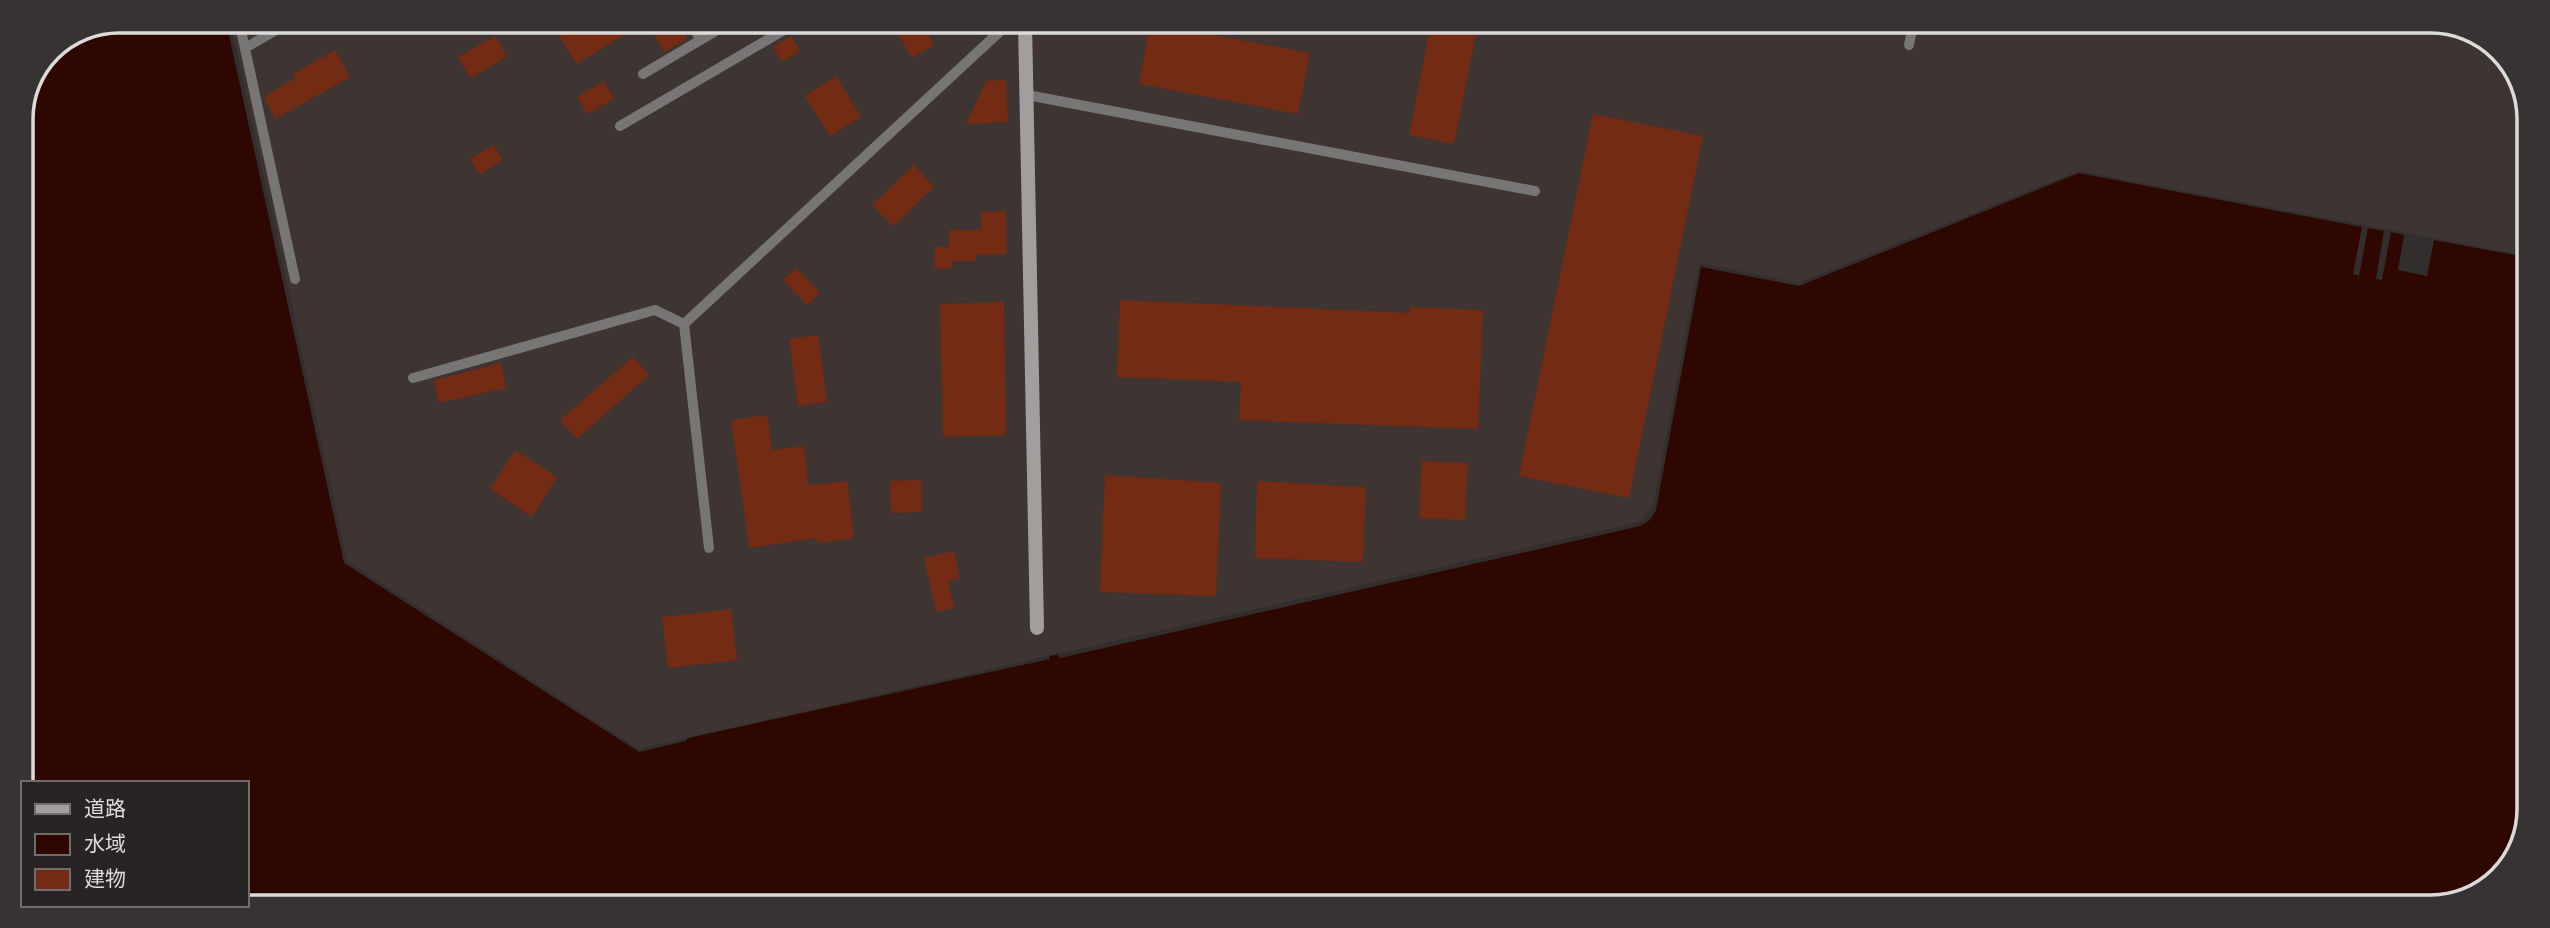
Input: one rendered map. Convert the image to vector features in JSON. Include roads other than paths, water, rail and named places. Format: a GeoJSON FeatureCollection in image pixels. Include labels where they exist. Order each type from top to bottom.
{"type":"FeatureCollection","features":[{"type":"Feature","properties":{"kind":"street"},"geometry":{"type":"LineString","coordinates":[[1025,33],[1037,628]]}},
{"type":"Feature","properties":{"kind":"lane"},"geometry":{"type":"LineString","coordinates":[[242,33],[295,279]]}},
{"type":"Feature","properties":{"kind":"lane"},"geometry":{"type":"LineString","coordinates":[[246,48],[272,33]]}},
{"type":"Feature","properties":{"kind":"lane"},"geometry":{"type":"LineString","coordinates":[[696,33],[700,39]]}},
{"type":"Feature","properties":{"kind":"lane"},"geometry":{"type":"LineString","coordinates":[[643,74],[711,33]]}},
{"type":"Feature","properties":{"kind":"lane"},"geometry":{"type":"LineString","coordinates":[[620,125],[779,33]]}},
{"type":"Feature","properties":{"kind":"lane"},"geometry":{"type":"LineString","coordinates":[[684,324],[998,33]]}},
{"type":"Feature","properties":{"kind":"lane"},"geometry":{"type":"LineString","coordinates":[[1909,45],[1911,33]]}},
{"type":"Feature","properties":{"kind":"lane"},"geometry":{"type":"LineString","coordinates":[[1027,95],[1535,191]]}},
{"type":"Feature","properties":{"kind":"lane"},"geometry":{"type":"LineString","coordinates":[[412,378],[656,310],[684,324]]}},
{"type":"Feature","properties":{"kind":"lane"},"geometry":{"type":"LineString","coordinates":[[684,324],[709,548]]}},
{"type":"Feature","properties":{"kind":"water"},"geometry":{"type":"Polygon","coordinates":[[[229,33],[344,563],[639,752],[686,741],[688,738],[1050,659],[1049,656],[1057,655],[1057,652],[1060,658],[1640,526],[1650,520],[1656,510],[1701,267],[1799,286],[2079,173],[2362,227],[2353,274],[2359,276],[2368,228],[2384,231],[2376,279],[2382,280],[2391,232],[2404,235],[2398,270],[2427,276],[2434,240],[2517,256],[2516,820],[2505,852],[2487,873],[2469,886],[2442,894],[248,895],[248,781],[33,781],[33,119],[40,86],[58,58],[86,40],[103,35],[229,33]]]}}]}
